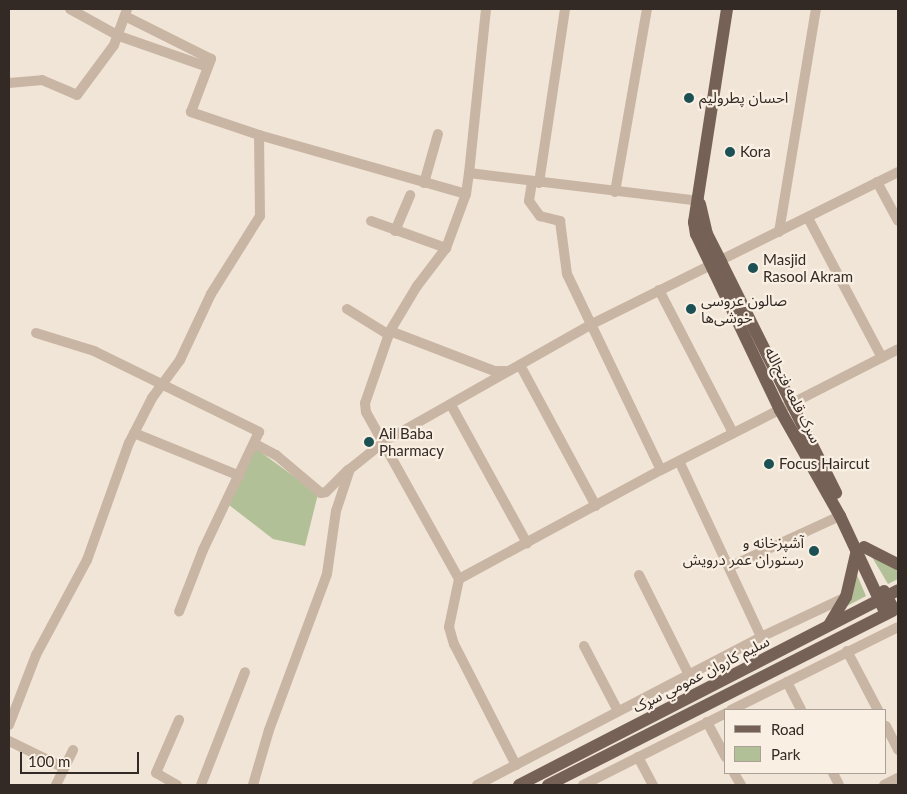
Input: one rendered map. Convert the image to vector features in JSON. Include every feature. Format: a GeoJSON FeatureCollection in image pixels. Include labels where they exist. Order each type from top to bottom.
{"type":"FeatureCollection","features":[{"type":"Feature","properties":{"kind":"main road","name":"سرک قلعه فتح‌الله"},"geometry":{"type":"LineString","coordinates":[[728,9],[699,201],[694,222],[696,234],[716,264],[792,404],[860,549]]}},
{"type":"Feature","properties":{"kind":"main road","name":"سرک قلعه فتح‌الله"},"geometry":{"type":"LineString","coordinates":[[716,264],[780,410],[840,516],[888,595],[893,611]]}},
{"type":"Feature","properties":{"kind":"main road"},"geometry":{"type":"LineString","coordinates":[[827,628],[846,596],[860,549],[898,564]]}},
{"type":"Feature","properties":{"kind":"main road","name":"سلیم کاروان عمومي سړک"},"geometry":{"type":"LineString","coordinates":[[518,785],[888,595]]}},
{"type":"Feature","properties":{"kind":"main road"},"geometry":{"type":"LineString","coordinates":[[548,785],[566,781],[893,611]]}},
{"type":"Feature","properties":{"kind":"street"},"geometry":{"type":"LineString","coordinates":[[70,9],[119,36],[208,67]]}},
{"type":"Feature","properties":{"kind":"street"},"geometry":{"type":"LineString","coordinates":[[486,9],[466,194],[446,248],[417,286],[390,333],[365,403],[366,412],[385,441],[459,579],[449,627],[454,644],[516,765]]}},
{"type":"Feature","properties":{"kind":"street"},"geometry":{"type":"LineString","coordinates":[[565,9],[535,182],[529,201],[540,216],[560,221],[567,274],[661,470]]}},
{"type":"Feature","properties":{"kind":"street"},"geometry":{"type":"LineString","coordinates":[[615,192],[647,9]]}},
{"type":"Feature","properties":{"kind":"street"},"geometry":{"type":"LineString","coordinates":[[779,232],[816,9]]}},
{"type":"Feature","properties":{"kind":"street"},"geometry":{"type":"LineString","coordinates":[[9,83],[42,80],[77,95],[119,36],[127,13],[209,58],[208,67],[191,112],[260,135],[466,194]]}},
{"type":"Feature","properties":{"kind":"street"},"geometry":{"type":"LineString","coordinates":[[424,183],[438,134]]}},
{"type":"Feature","properties":{"kind":"street"},"geometry":{"type":"LineString","coordinates":[[9,725],[36,654],[88,560],[104,507],[134,433],[180,360],[211,294],[260,216],[260,135]]}},
{"type":"Feature","properties":{"kind":"street"},"geometry":{"type":"LineString","coordinates":[[255,444],[276,455],[321,493],[326,492],[350,469],[385,441],[507,371],[590,325],[898,172]]}},
{"type":"Feature","properties":{"kind":"street"},"geometry":{"type":"LineString","coordinates":[[468,173],[699,201]]}},
{"type":"Feature","properties":{"kind":"street"},"geometry":{"type":"LineString","coordinates":[[877,182],[898,221]]}},
{"type":"Feature","properties":{"kind":"street"},"geometry":{"type":"LineString","coordinates":[[395,231],[410,194]]}},
{"type":"Feature","properties":{"kind":"street"},"geometry":{"type":"LineString","coordinates":[[808,218],[882,358]]}},
{"type":"Feature","properties":{"kind":"street"},"geometry":{"type":"LineString","coordinates":[[371,221],[446,248]]}},
{"type":"Feature","properties":{"kind":"street"},"geometry":{"type":"LineString","coordinates":[[659,290],[733,433]]}},
{"type":"Feature","properties":{"kind":"street"},"geometry":{"type":"LineString","coordinates":[[348,309],[390,333],[494,371],[507,371]]}},
{"type":"Feature","properties":{"kind":"street"},"geometry":{"type":"LineString","coordinates":[[36,333],[94,351],[164,383],[259,432],[240,476],[203,550],[179,612]]}},
{"type":"Feature","properties":{"kind":"street"},"geometry":{"type":"LineString","coordinates":[[459,579],[661,470],[680,463],[733,433],[898,349]]}},
{"type":"Feature","properties":{"kind":"street"},"geometry":{"type":"LineString","coordinates":[[520,364],[596,506]]}},
{"type":"Feature","properties":{"kind":"street"},"geometry":{"type":"LineString","coordinates":[[451,404],[527,543]]}},
{"type":"Feature","properties":{"kind":"street"},"geometry":{"type":"LineString","coordinates":[[134,433],[240,476]]}},
{"type":"Feature","properties":{"kind":"street"},"geometry":{"type":"LineString","coordinates":[[680,463],[761,637]]}},
{"type":"Feature","properties":{"kind":"street"},"geometry":{"type":"LineString","coordinates":[[253,785],[269,730],[327,574],[336,511],[350,469]]}},
{"type":"Feature","properties":{"kind":"street"},"geometry":{"type":"LineString","coordinates":[[729,567],[840,516]]}},
{"type":"Feature","properties":{"kind":"street"},"geometry":{"type":"LineString","coordinates":[[639,575],[690,675]]}},
{"type":"Feature","properties":{"kind":"street"},"geometry":{"type":"LineString","coordinates":[[477,785],[761,637],[846,596]]}},
{"type":"Feature","properties":{"kind":"street"},"geometry":{"type":"LineString","coordinates":[[732,709],[898,627]]}},
{"type":"Feature","properties":{"kind":"street"},"geometry":{"type":"LineString","coordinates":[[584,646],[618,711]]}},
{"type":"Feature","properties":{"kind":"street"},"geometry":{"type":"LineString","coordinates":[[847,651],[877,709]]}},
{"type":"Feature","properties":{"kind":"street"},"geometry":{"type":"LineString","coordinates":[[201,785],[245,672]]}},
{"type":"Feature","properties":{"kind":"street"},"geometry":{"type":"LineString","coordinates":[[787,682],[800,709]]}},
{"type":"Feature","properties":{"kind":"street"},"geometry":{"type":"LineString","coordinates":[[582,785],[724,714]]}},
{"type":"Feature","properties":{"kind":"street"},"geometry":{"type":"LineString","coordinates":[[177,785],[156,774],[179,720]]}},
{"type":"Feature","properties":{"kind":"street"},"geometry":{"type":"LineString","coordinates":[[707,722],[724,752]]}},
{"type":"Feature","properties":{"kind":"street"},"geometry":{"type":"LineString","coordinates":[[887,728],[898,750]]}},
{"type":"Feature","properties":{"kind":"street"},"geometry":{"type":"LineString","coordinates":[[9,741],[64,768]]}},
{"type":"Feature","properties":{"kind":"street"},"geometry":{"type":"LineString","coordinates":[[56,785],[73,750]]}},
{"type":"Feature","properties":{"kind":"street"},"geometry":{"type":"LineString","coordinates":[[638,757],[652,785]]}},
{"type":"Feature","properties":{"kind":"street"},"geometry":{"type":"LineString","coordinates":[[735,774],[741,785]]}},
{"type":"Feature","properties":{"kind":"street"},"geometry":{"type":"LineString","coordinates":[[884,785],[898,778]]}},
{"type":"Feature","properties":{"kind":"green space"},"geometry":{"type":"Polygon","coordinates":[[[255,448],[318,494],[305,546],[273,539],[229,505],[255,448]]]}},
{"type":"Feature","properties":{"kind":"green space"},"geometry":{"type":"Polygon","coordinates":[[[872,557],[898,568],[898,579],[888,584],[872,557]]]}},
{"type":"Feature","properties":{"kind":"green space"},"geometry":{"type":"Polygon","coordinates":[[[857,575],[866,596],[847,606],[857,575]]]}},
{"type":"Feature","properties":{"kind":"place","name":"احسان پطرولیم"},"geometry":{"type":"Point","coordinates":[689,98]}},
{"type":"Feature","properties":{"kind":"place","name":"Kora"},"geometry":{"type":"Point","coordinates":[730,152]}},
{"type":"Feature","properties":{"kind":"place","name":"Masjid Rasool Akram"},"geometry":{"type":"Point","coordinates":[753,268]}},
{"type":"Feature","properties":{"kind":"place","name":"صالون عروسی خوشی‌ها"},"geometry":{"type":"Point","coordinates":[691,309]}},
{"type":"Feature","properties":{"kind":"place","name":"Ail Baba Pharmacy"},"geometry":{"type":"Point","coordinates":[369,442]}},
{"type":"Feature","properties":{"kind":"place","name":"Focus Haircut"},"geometry":{"type":"Point","coordinates":[769,464]}},
{"type":"Feature","properties":{"kind":"place","name":"آشپزخانه و رستوران عمر درویش"},"geometry":{"type":"Point","coordinates":[814,551]}}]}
